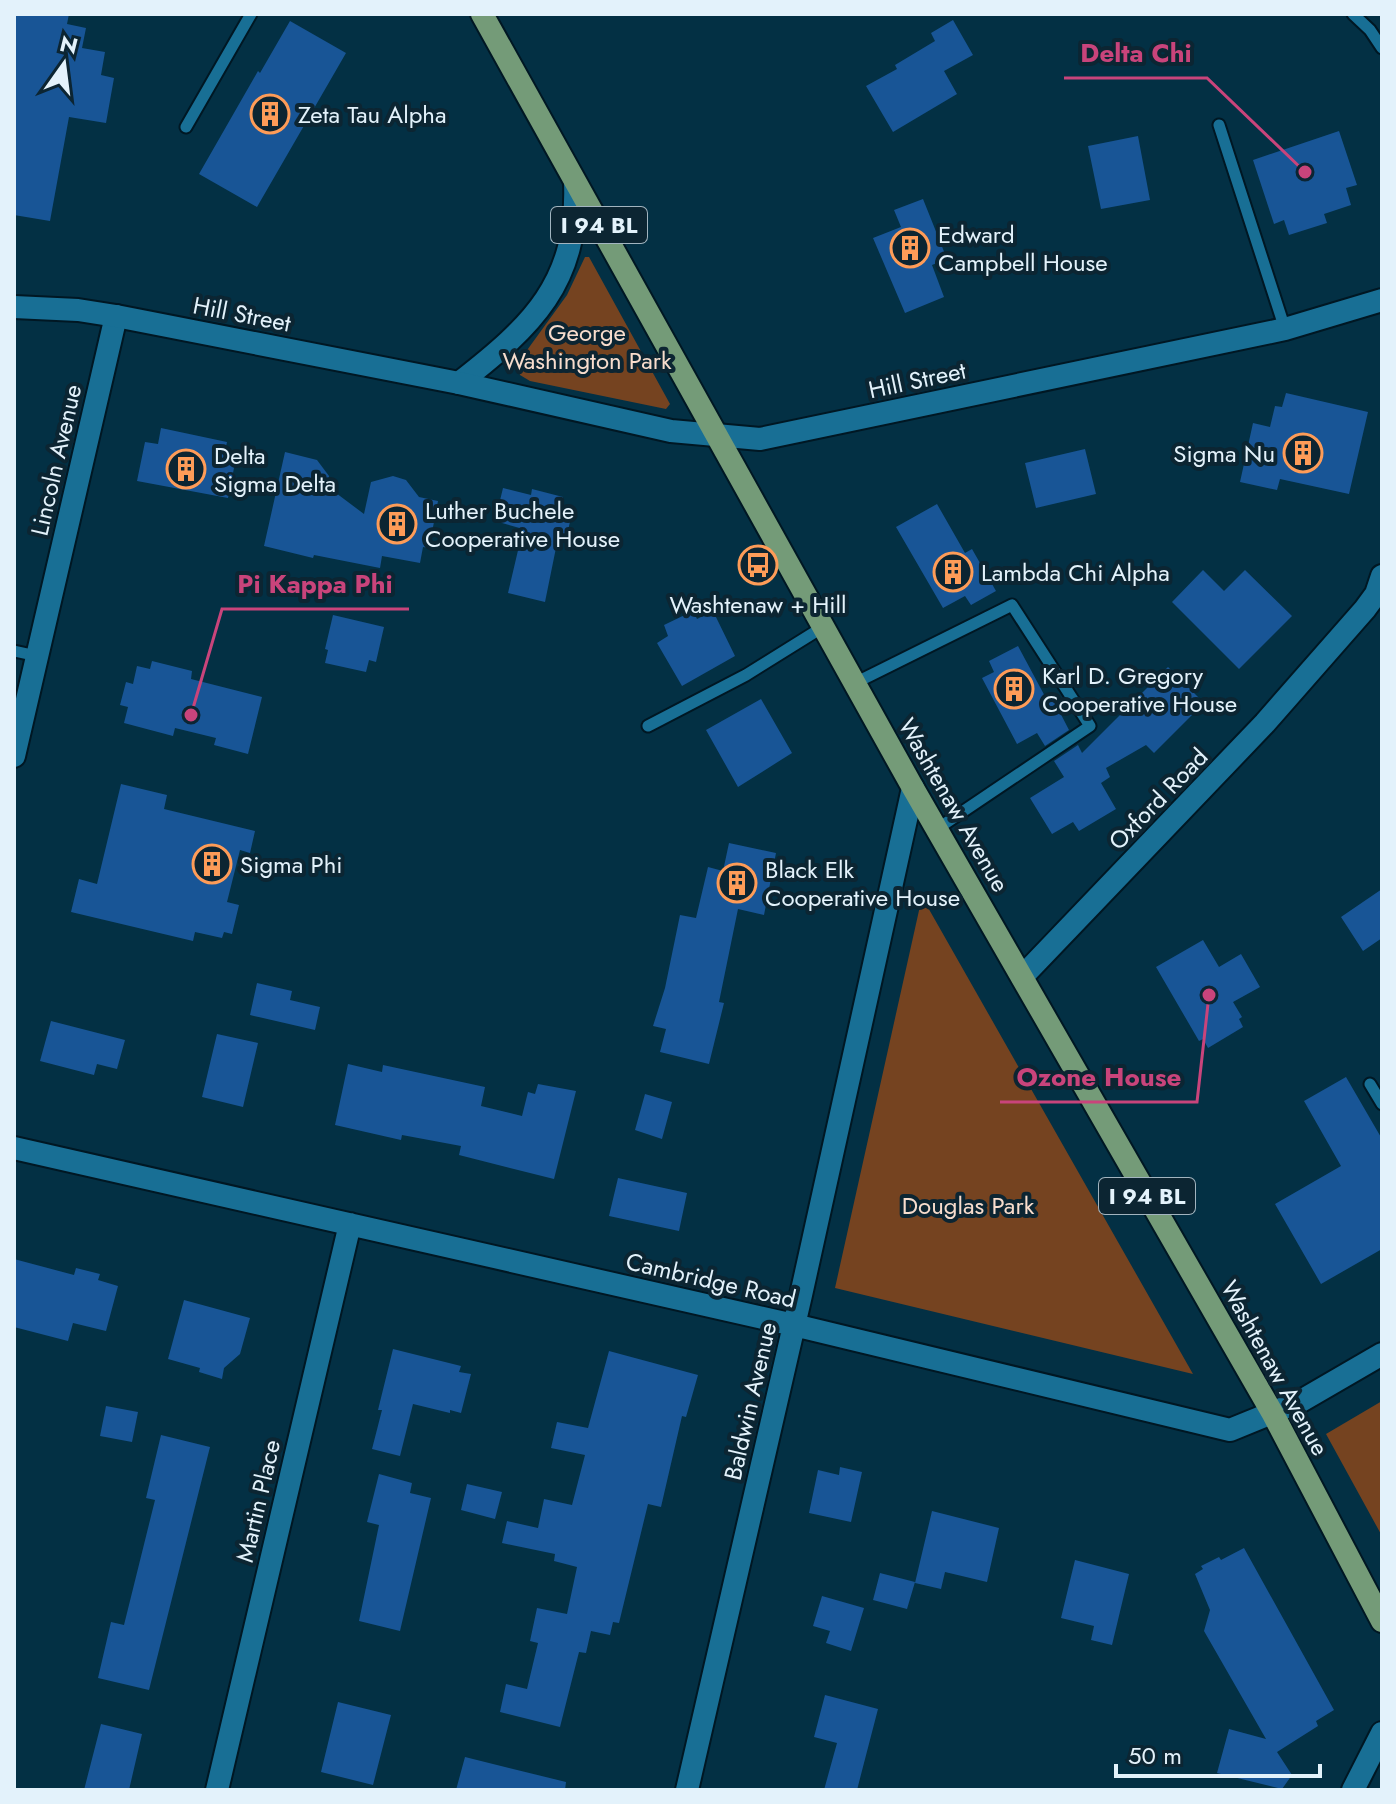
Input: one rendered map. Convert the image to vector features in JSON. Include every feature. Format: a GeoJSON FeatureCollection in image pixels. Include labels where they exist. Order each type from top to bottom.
{"type":"FeatureCollection","features":[{"type":"Feature","properties":{"kind":"main road","name":"Washtenaw Avenue"},"geometry":{"type":"LineString","coordinates":[[482,14],[913,788],[1273,1414],[1382,1621]]}},
{"type":"Feature","properties":{"kind":"street"},"geometry":{"type":"LineString","coordinates":[[459,383],[512,341],[552,291],[572,234],[575,182]]}},
{"type":"Feature","properties":{"kind":"street","name":"Hill Street"},"geometry":{"type":"LineString","coordinates":[[14,307],[78,310],[116,316],[459,383],[671,431],[760,439],[1285,329],[1382,300]]}},
{"type":"Feature","properties":{"kind":"street","name":"Lincoln Avenue"},"geometry":{"type":"LineString","coordinates":[[14,756],[116,316]]}},
{"type":"Feature","properties":{"kind":"street","name":"Oxford Road"},"geometry":{"type":"LineString","coordinates":[[1022,977],[1265,723],[1365,609],[1376,594],[1382,576]]}},
{"type":"Feature","properties":{"kind":"street","name":"Baldwin Avenue"},"geometry":{"type":"LineString","coordinates":[[687,1790],[913,788]]}},
{"type":"Feature","properties":{"kind":"street","name":"Cambridge Road"},"geometry":{"type":"LineString","coordinates":[[14,1148],[794,1325],[1230,1430],[1301,1401],[1382,1354]]}},
{"type":"Feature","properties":{"kind":"street","name":"Martin Place"},"geometry":{"type":"LineString","coordinates":[[217,1790],[350,1224]]}},
{"type":"Feature","properties":{"kind":"street"},"geometry":{"type":"LineString","coordinates":[[1353,1790],[1382,1733]]}},
{"type":"Feature","properties":{"kind":"lane"},"geometry":{"type":"LineString","coordinates":[[186,127],[251,14]]}},
{"type":"Feature","properties":{"kind":"lane"},"geometry":{"type":"LineString","coordinates":[[1353,14],[1370,30],[1382,48]]}},
{"type":"Feature","properties":{"kind":"lane"},"geometry":{"type":"LineString","coordinates":[[1219,125],[1285,329]]}},
{"type":"Feature","properties":{"kind":"lane"},"geometry":{"type":"LineString","coordinates":[[855,683],[1012,605],[1090,726],[937,829]]}},
{"type":"Feature","properties":{"kind":"lane"},"geometry":{"type":"LineString","coordinates":[[648,726],[746,675],[823,627]]}},
{"type":"Feature","properties":{"kind":"lane"},"geometry":{"type":"LineString","coordinates":[[14,651],[37,656]]}},
{"type":"Feature","properties":{"kind":"lane"},"geometry":{"type":"LineString","coordinates":[[1370,1084],[1382,1104]]}},
{"type":"Feature","properties":{"kind":"green space","name":"George Washington Park"},"geometry":{"type":"Polygon","coordinates":[[[585,257],[589,257],[670,404],[666,409],[530,381],[520,375],[517,364],[567,295],[585,257]]]}},
{"type":"Feature","properties":{"kind":"green space","name":"Douglas Park"},"geometry":{"type":"Polygon","coordinates":[[[922,897],[1193,1374],[835,1288],[922,897]]]}},
{"type":"Feature","properties":{"kind":"green space"},"geometry":{"type":"Polygon","coordinates":[[[1382,1401],[1382,1536],[1326,1434],[1382,1401]]]}},
{"type":"Feature","properties":{"kind":"building"},"geometry":{"type":"Polygon","coordinates":[[[14,14],[69,14],[67,24],[86,28],[82,48],[105,52],[101,75],[114,78],[106,123],[69,117],[50,221],[14,215],[14,14]]]}},
{"type":"Feature","properties":{"kind":"building"},"geometry":{"type":"Polygon","coordinates":[[[953,20],[973,55],[944,71],[957,94],[893,132],[866,86],[897,69],[895,65],[935,41],[931,33],[953,20]]]}},
{"type":"Feature","properties":{"kind":"building","name":"Zeta Tau Alpha"},"geometry":{"type":"Polygon","coordinates":[[[290,21],[346,53],[257,207],[199,174],[290,21]]]}},
{"type":"Feature","properties":{"kind":"building"},"geometry":{"type":"Polygon","coordinates":[[[1339,131],[1357,185],[1346,188],[1351,205],[1324,214],[1327,223],[1289,235],[1284,220],[1274,224],[1253,160],[1339,131]]]}},
{"type":"Feature","properties":{"kind":"building"},"geometry":{"type":"Polygon","coordinates":[[[1138,136],[1150,200],[1101,209],[1088,146],[1138,136]]]}},
{"type":"Feature","properties":{"kind":"building","name":"Edward Campbell House"},"geometry":{"type":"Polygon","coordinates":[[[923,199],[947,259],[932,265],[944,297],[905,313],[873,238],[901,227],[894,210],[923,199]]]}},
{"type":"Feature","properties":{"kind":"building","name":"Sigma Nu"},"geometry":{"type":"Polygon","coordinates":[[[1286,393],[1368,412],[1349,494],[1280,479],[1277,490],[1240,482],[1253,423],[1270,427],[1275,406],[1282,407],[1286,393]]]}},
{"type":"Feature","properties":{"kind":"building","name":"Delta Sigma Delta"},"geometry":{"type":"Polygon","coordinates":[[[161,428],[227,442],[224,456],[236,458],[228,498],[137,481],[145,442],[158,444],[161,428]]]}},
{"type":"Feature","properties":{"kind":"building"},"geometry":{"type":"Polygon","coordinates":[[[1085,449],[1096,494],[1036,508],[1025,463],[1085,449]]]}},
{"type":"Feature","properties":{"kind":"building"},"geometry":{"type":"Polygon","coordinates":[[[285,452],[317,460],[329,476],[328,487],[364,514],[371,482],[393,476],[406,480],[419,497],[438,501],[429,548],[423,547],[420,563],[382,556],[380,568],[314,555],[313,558],[264,546],[285,452]]]}},
{"type":"Feature","properties":{"kind":"building"},"geometry":{"type":"Polygon","coordinates":[[[503,488],[531,495],[532,489],[563,497],[559,514],[571,517],[566,540],[558,538],[545,602],[508,593],[523,529],[495,521],[503,488]]]}},
{"type":"Feature","properties":{"kind":"building","name":"Lambda Chi Alpha"},"geometry":{"type":"Polygon","coordinates":[[[937,504],[965,553],[972,549],[996,591],[971,605],[965,596],[943,608],[896,527],[937,504]]]}},
{"type":"Feature","properties":{"kind":"building"},"geometry":{"type":"Polygon","coordinates":[[[1203,570],[1224,591],[1245,570],[1292,616],[1239,669],[1172,602],[1203,570]]]}},
{"type":"Feature","properties":{"kind":"building"},"geometry":{"type":"Polygon","coordinates":[[[693,611],[697,619],[713,611],[735,656],[682,686],[657,643],[668,636],[664,625],[693,611]]]}},
{"type":"Feature","properties":{"kind":"building"},"geometry":{"type":"Polygon","coordinates":[[[333,615],[384,627],[376,662],[369,660],[366,672],[325,663],[333,615]]]}},
{"type":"Feature","properties":{"kind":"building","name":"Karl D. Gregory Cooperative House"},"geometry":{"type":"Polygon","coordinates":[[[1018,646],[1048,702],[1053,699],[1069,730],[1045,746],[1037,733],[1017,744],[982,678],[994,672],[989,661],[1018,646]]]}},
{"type":"Feature","properties":{"kind":"building"},"geometry":{"type":"Polygon","coordinates":[[[152,661],[192,671],[191,679],[262,697],[248,754],[214,745],[216,738],[175,728],[173,736],[124,723],[128,707],[120,705],[126,682],[133,684],[137,666],[150,669],[152,661]]]}},
{"type":"Feature","properties":{"kind":"building"},"geometry":{"type":"Polygon","coordinates":[[[1168,667],[1204,703],[1154,753],[1146,745],[1106,768],[1110,777],[1101,783],[1116,809],[1079,831],[1073,822],[1052,834],[1030,798],[1064,777],[1054,761],[1078,745],[1082,753],[1168,667]]]}},
{"type":"Feature","properties":{"kind":"building"},"geometry":{"type":"Polygon","coordinates":[[[761,699],[792,753],[738,787],[706,730],[761,699]]]}},
{"type":"Feature","properties":{"kind":"building","name":"Sigma Phi"},"geometry":{"type":"Polygon","coordinates":[[[121,784],[167,795],[164,809],[255,831],[250,853],[240,850],[227,902],[239,905],[232,934],[224,932],[222,938],[195,932],[193,941],[71,912],[79,879],[97,884],[121,784]]]}},
{"type":"Feature","properties":{"kind":"building"},"geometry":{"type":"Polygon","coordinates":[[[729,843],[776,853],[764,915],[738,909],[719,1002],[724,1003],[709,1064],[660,1052],[666,1029],[653,1026],[665,988],[680,915],[696,918],[708,867],[723,871],[729,843]]]}},
{"type":"Feature","properties":{"kind":"building"},"geometry":{"type":"Polygon","coordinates":[[[1382,889],[1382,938],[1363,951],[1341,917],[1382,889]]]}},
{"type":"Feature","properties":{"kind":"building"},"geometry":{"type":"Polygon","coordinates":[[[1203,940],[1219,967],[1241,954],[1260,987],[1233,1002],[1242,1017],[1239,1019],[1243,1027],[1208,1048],[1203,1039],[1199,1041],[1156,967],[1203,940]]]}},
{"type":"Feature","properties":{"kind":"building"},"geometry":{"type":"Polygon","coordinates":[[[257,983],[292,991],[290,1000],[320,1007],[315,1030],[250,1015],[257,983]]]}},
{"type":"Feature","properties":{"kind":"building"},"geometry":{"type":"Polygon","coordinates":[[[51,1021],[125,1040],[117,1069],[97,1064],[94,1075],[40,1061],[51,1021]]]}},
{"type":"Feature","properties":{"kind":"building"},"geometry":{"type":"Polygon","coordinates":[[[217,1034],[258,1043],[243,1107],[202,1097],[217,1034]]]}},
{"type":"Feature","properties":{"kind":"building"},"geometry":{"type":"Polygon","coordinates":[[[348,1064],[382,1072],[383,1065],[485,1087],[481,1106],[522,1116],[528,1092],[535,1094],[538,1084],[576,1091],[554,1179],[459,1155],[461,1146],[402,1135],[401,1140],[335,1125],[348,1064]]]}},
{"type":"Feature","properties":{"kind":"building"},"geometry":{"type":"Polygon","coordinates":[[[1346,1077],[1382,1139],[1382,1249],[1321,1284],[1275,1204],[1341,1166],[1304,1101],[1346,1077]]]}},
{"type":"Feature","properties":{"kind":"building"},"geometry":{"type":"Polygon","coordinates":[[[645,1094],[672,1102],[662,1139],[635,1130],[645,1094]]]}},
{"type":"Feature","properties":{"kind":"building"},"geometry":{"type":"Polygon","coordinates":[[[618,1178],[687,1193],[679,1231],[609,1216],[618,1178]]]}},
{"type":"Feature","properties":{"kind":"building"},"geometry":{"type":"Polygon","coordinates":[[[14,1259],[74,1275],[76,1268],[100,1274],[98,1280],[118,1286],[106,1331],[73,1323],[68,1341],[14,1327],[14,1259]]]}},
{"type":"Feature","properties":{"kind":"building"},"geometry":{"type":"Polygon","coordinates":[[[184,1300],[250,1318],[240,1354],[224,1368],[222,1379],[199,1372],[200,1368],[168,1359],[184,1300]]]}},
{"type":"Feature","properties":{"kind":"building"},"geometry":{"type":"Polygon","coordinates":[[[393,1349],[461,1366],[459,1372],[471,1374],[461,1413],[413,1404],[400,1456],[372,1449],[393,1349]]]}},
{"type":"Feature","properties":{"kind":"building"},"geometry":{"type":"Polygon","coordinates":[[[609,1351],[698,1375],[686,1417],[682,1416],[661,1507],[648,1504],[619,1623],[613,1622],[610,1635],[591,1631],[586,1653],[579,1652],[560,1727],[500,1712],[506,1684],[527,1689],[538,1643],[530,1641],[537,1608],[567,1614],[577,1567],[554,1561],[555,1554],[502,1543],[507,1521],[538,1528],[544,1499],[572,1505],[585,1455],[551,1448],[557,1422],[588,1428],[609,1351]]]}},
{"type":"Feature","properties":{"kind":"building"},"geometry":{"type":"Polygon","coordinates":[[[106,1406],[138,1412],[132,1442],[100,1436],[106,1406]]]}},
{"type":"Feature","properties":{"kind":"building"},"geometry":{"type":"Polygon","coordinates":[[[161,1435],[210,1447],[149,1690],[98,1678],[111,1622],[124,1625],[155,1500],[146,1498],[161,1435]]]}},
{"type":"Feature","properties":{"kind":"building"},"geometry":{"type":"Polygon","coordinates":[[[840,1467],[862,1472],[851,1522],[809,1513],[818,1470],[839,1475],[840,1467]]]}},
{"type":"Feature","properties":{"kind":"building"},"geometry":{"type":"Polygon","coordinates":[[[379,1474],[412,1483],[410,1493],[431,1498],[400,1631],[359,1621],[379,1525],[367,1522],[379,1474]]]}},
{"type":"Feature","properties":{"kind":"building"},"geometry":{"type":"Polygon","coordinates":[[[467,1484],[502,1492],[495,1519],[461,1510],[467,1484]]]}},
{"type":"Feature","properties":{"kind":"building"},"geometry":{"type":"Polygon","coordinates":[[[932,1511],[999,1528],[987,1582],[945,1572],[941,1589],[915,1583],[932,1511]]]}},
{"type":"Feature","properties":{"kind":"building"},"geometry":{"type":"Polygon","coordinates":[[[1244,1548],[1334,1710],[1316,1721],[1318,1726],[1277,1752],[1292,1775],[1282,1789],[1217,1773],[1229,1729],[1266,1739],[1204,1631],[1210,1610],[1195,1574],[1203,1569],[1201,1566],[1244,1548]]]}},
{"type":"Feature","properties":{"kind":"building"},"geometry":{"type":"Polygon","coordinates":[[[1075,1560],[1129,1574],[1112,1645],[1091,1640],[1094,1626],[1061,1618],[1075,1560]]]}},
{"type":"Feature","properties":{"kind":"building"},"geometry":{"type":"Polygon","coordinates":[[[880,1573],[915,1582],[907,1609],[873,1600],[880,1573]]]}},
{"type":"Feature","properties":{"kind":"building"},"geometry":{"type":"Polygon","coordinates":[[[822,1596],[864,1608],[851,1651],[826,1643],[830,1631],[813,1626],[822,1596]]]}},
{"type":"Feature","properties":{"kind":"building"},"geometry":{"type":"Polygon","coordinates":[[[825,1695],[878,1709],[857,1790],[824,1790],[837,1743],[814,1737],[825,1695]]]}},
{"type":"Feature","properties":{"kind":"building"},"geometry":{"type":"Polygon","coordinates":[[[338,1702],[391,1715],[373,1785],[321,1772],[338,1702]]]}},
{"type":"Feature","properties":{"kind":"building"},"geometry":{"type":"Polygon","coordinates":[[[101,1724],[142,1734],[129,1790],[84,1790],[101,1724]]]}},
{"type":"Feature","properties":{"kind":"building"},"geometry":{"type":"Polygon","coordinates":[[[465,1757],[566,1782],[565,1790],[456,1790],[465,1757]]]}},
{"type":"Feature","properties":{"kind":"place","name":"Zeta Tau Alpha"},"geometry":{"type":"Point","coordinates":[270,114]}},
{"type":"Feature","properties":{"kind":"place","name":"Delta Chi"},"geometry":{"type":"Point","coordinates":[1305,172]}},
{"type":"Feature","properties":{"kind":"place","name":"Edward Campbell House"},"geometry":{"type":"Point","coordinates":[910,248]}},
{"type":"Feature","properties":{"kind":"place","name":"Sigma Nu"},"geometry":{"type":"Point","coordinates":[1303,453]}},
{"type":"Feature","properties":{"kind":"place","name":"Delta Sigma Delta"},"geometry":{"type":"Point","coordinates":[186,469]}},
{"type":"Feature","properties":{"kind":"place","name":"Luther Buchele Cooperative House"},"geometry":{"type":"Point","coordinates":[397,524]}},
{"type":"Feature","properties":{"kind":"place","name":"Washtenaw + Hill"},"geometry":{"type":"Point","coordinates":[758,565]}},
{"type":"Feature","properties":{"kind":"place","name":"Lambda Chi Alpha"},"geometry":{"type":"Point","coordinates":[953,572]}},
{"type":"Feature","properties":{"kind":"place","name":"Karl D. Gregory Cooperative House"},"geometry":{"type":"Point","coordinates":[1014,689]}},
{"type":"Feature","properties":{"kind":"place","name":"Pi Kappa Phi"},"geometry":{"type":"Point","coordinates":[191,715]}},
{"type":"Feature","properties":{"kind":"place","name":"Sigma Phi"},"geometry":{"type":"Point","coordinates":[212,864]}},
{"type":"Feature","properties":{"kind":"place","name":"Black Elk Cooperative House"},"geometry":{"type":"Point","coordinates":[737,883]}},
{"type":"Feature","properties":{"kind":"place","name":"Ozone House"},"geometry":{"type":"Point","coordinates":[1209,995]}}]}
